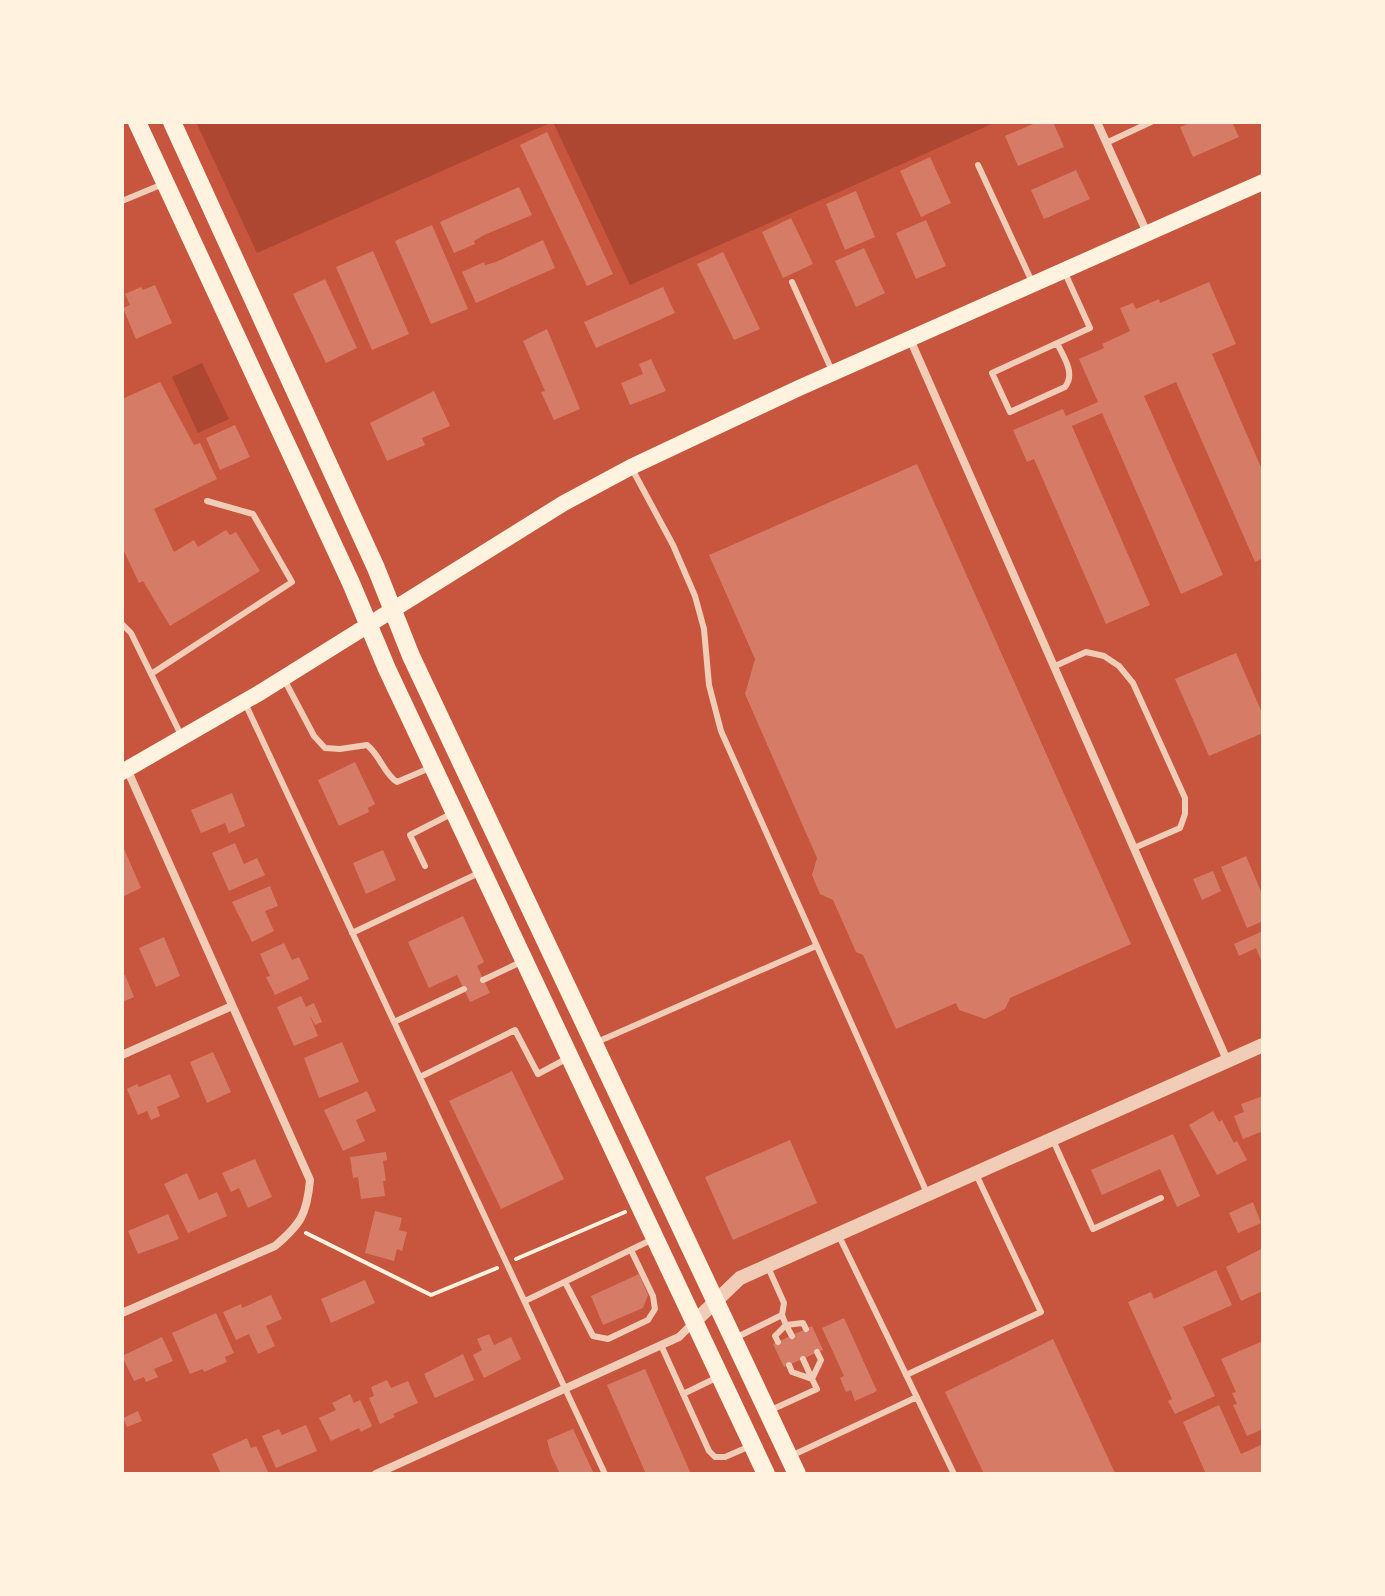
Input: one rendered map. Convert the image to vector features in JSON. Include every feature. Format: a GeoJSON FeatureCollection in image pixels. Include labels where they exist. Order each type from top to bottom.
{"type":"FeatureCollection","features":[{"type":"Feature","properties":{"kind":"main road"},"geometry":{"type":"LineString","coordinates":[[137,122],[454,812],[766,1474]]}},
{"type":"Feature","properties":{"kind":"main road"},"geometry":{"type":"LineString","coordinates":[[172,122],[305,410],[411,656],[793,1466]]}},
{"type":"Feature","properties":{"kind":"main road"},"geometry":{"type":"LineString","coordinates":[[125,770],[244,702],[564,503],[631,467],[909,338],[1263,182]]}},
{"type":"Feature","properties":{"kind":"street"},"geometry":{"type":"LineString","coordinates":[[1097,122],[1147,233]]}},
{"type":"Feature","properties":{"kind":"street"},"geometry":{"type":"LineString","coordinates":[[909,338],[1227,1060]]}},
{"type":"Feature","properties":{"kind":"street"},"geometry":{"type":"LineString","coordinates":[[122,1313],[275,1246],[296,1228],[305,1212],[310,1180],[125,770]]}},
{"type":"Feature","properties":{"kind":"street"},"geometry":{"type":"LineString","coordinates":[[122,1055],[232,1006]]}},
{"type":"Feature","properties":{"kind":"street"},"geometry":{"type":"LineString","coordinates":[[376,1474],[679,1337],[740,1278],[1263,1045]]}},
{"type":"Feature","properties":{"kind":"lane"},"geometry":{"type":"LineString","coordinates":[[1106,143],[1151,122]]}},
{"type":"Feature","properties":{"kind":"lane"},"geometry":{"type":"LineString","coordinates":[[978,165],[1033,284]]}},
{"type":"Feature","properties":{"kind":"lane"},"geometry":{"type":"LineString","coordinates":[[122,201],[166,182]]}},
{"type":"Feature","properties":{"kind":"lane"},"geometry":{"type":"LineString","coordinates":[[1057,343],[1070,372],[1070,381],[1065,387],[1010,412],[992,373],[1057,343],[1090,328],[1064,270]]}},
{"type":"Feature","properties":{"kind":"lane"},"geometry":{"type":"LineString","coordinates":[[792,282],[833,373]]}},
{"type":"Feature","properties":{"kind":"lane"},"geometry":{"type":"LineString","coordinates":[[631,467],[673,545],[695,596],[704,629],[709,685],[721,731],[927,1194]]}},
{"type":"Feature","properties":{"kind":"lane"},"geometry":{"type":"LineString","coordinates":[[151,674],[292,582],[253,514],[207,501]]}},
{"type":"Feature","properties":{"kind":"lane"},"geometry":{"type":"LineString","coordinates":[[122,624],[131,633],[183,738]]}},
{"type":"Feature","properties":{"kind":"lane"},"geometry":{"type":"LineString","coordinates":[[1055,666],[1086,652],[1104,656],[1119,666],[1133,683],[1185,798],[1185,814],[1180,828],[1134,848]]}},
{"type":"Feature","properties":{"kind":"lane"},"geometry":{"type":"LineString","coordinates":[[283,677],[314,736],[325,748],[367,745],[382,761],[391,779],[397,782],[433,766]]}},
{"type":"Feature","properties":{"kind":"lane"},"geometry":{"type":"LineString","coordinates":[[244,702],[605,1474]]}},
{"type":"Feature","properties":{"kind":"lane"},"geometry":{"type":"LineString","coordinates":[[425,866],[410,835],[454,812]]}},
{"type":"Feature","properties":{"kind":"lane"},"geometry":{"type":"LineString","coordinates":[[352,933],[482,871]]}},
{"type":"Feature","properties":{"kind":"lane"},"geometry":{"type":"LineString","coordinates":[[594,1044],[816,946]]}},
{"type":"Feature","properties":{"kind":"lane"},"geometry":{"type":"LineString","coordinates":[[483,980],[524,960]]}},
{"type":"Feature","properties":{"kind":"lane"},"geometry":{"type":"LineString","coordinates":[[394,1022],[464,989]]}},
{"type":"Feature","properties":{"kind":"lane"},"geometry":{"type":"LineString","coordinates":[[420,1077],[515,1030],[538,1074],[569,1058]]}},
{"type":"Feature","properties":{"kind":"lane"},"geometry":{"type":"LineString","coordinates":[[1052,1138],[1093,1229],[1161,1198]]}},
{"type":"Feature","properties":{"kind":"lane"},"geometry":{"type":"LineString","coordinates":[[906,1375],[1041,1312],[975,1172]]}},
{"type":"Feature","properties":{"kind":"lane"},"geometry":{"type":"LineString","coordinates":[[838,1234],[954,1474]]}},
{"type":"Feature","properties":{"kind":"lane"},"geometry":{"type":"LineString","coordinates":[[525,1301],[655,1239]]}},
{"type":"Feature","properties":{"kind":"lane"},"geometry":{"type":"LineString","coordinates":[[565,1282],[593,1336],[608,1339],[648,1320],[655,1309],[653,1296],[631,1250]]}},
{"type":"Feature","properties":{"kind":"lane"},"geometry":{"type":"LineString","coordinates":[[767,1265],[784,1303],[782,1315],[792,1336]]}},
{"type":"Feature","properties":{"kind":"lane"},"geometry":{"type":"LineString","coordinates":[[733,1339],[782,1315]]}},
{"type":"Feature","properties":{"kind":"lane"},"geometry":{"type":"LineString","coordinates":[[778,1342],[775,1336],[786,1325],[803,1323],[806,1329]]}},
{"type":"Feature","properties":{"kind":"lane"},"geometry":{"type":"LineString","coordinates":[[661,1345],[709,1451],[715,1457],[725,1457],[752,1445]]}},
{"type":"Feature","properties":{"kind":"lane"},"geometry":{"type":"LineString","coordinates":[[812,1379],[821,1360],[817,1352]]}},
{"type":"Feature","properties":{"kind":"lane"},"geometry":{"type":"LineString","coordinates":[[768,1411],[817,1389],[803,1359]]}},
{"type":"Feature","properties":{"kind":"lane"},"geometry":{"type":"LineString","coordinates":[[789,1365],[792,1372],[812,1379]]}},
{"type":"Feature","properties":{"kind":"lane"},"geometry":{"type":"LineString","coordinates":[[683,1394],[720,1376]]}},
{"type":"Feature","properties":{"kind":"lane"},"geometry":{"type":"LineString","coordinates":[[793,1466],[917,1397]]}},
{"type":"Feature","properties":{"kind":"path"},"geometry":{"type":"LineString","coordinates":[[296,1228],[431,1295],[639,1206]]}},
{"type":"Feature","properties":{"kind":"shaded area"},"geometry":{"type":"Polygon","coordinates":[[[196,122],[552,122],[257,253],[196,122]]]}},
{"type":"Feature","properties":{"kind":"shaded area"},"geometry":{"type":"Polygon","coordinates":[[[553,122],[996,122],[630,285],[553,122]]]}},
{"type":"Feature","properties":{"kind":"shaded area"},"geometry":{"type":"Polygon","coordinates":[[[202,363],[229,419],[198,433],[172,377],[202,363]]]}},
{"type":"Feature","properties":{"kind":"building"},"geometry":{"type":"Polygon","coordinates":[[[1038,122],[1053,122],[1064,147],[1018,166],[1005,136],[1038,122]]]}},
{"type":"Feature","properties":{"kind":"building"},"geometry":{"type":"Polygon","coordinates":[[[1192,122],[1232,122],[1239,137],[1193,157],[1180,127],[1192,122]]]}},
{"type":"Feature","properties":{"kind":"building"},"geometry":{"type":"Polygon","coordinates":[[[547,132],[613,274],[587,286],[520,145],[547,132]]]}},
{"type":"Feature","properties":{"kind":"building"},"geometry":{"type":"Polygon","coordinates":[[[930,157],[951,203],[921,217],[900,171],[930,157]]]}},
{"type":"Feature","properties":{"kind":"building"},"geometry":{"type":"Polygon","coordinates":[[[1076,170],[1090,199],[1044,219],[1031,190],[1076,170]]]}},
{"type":"Feature","properties":{"kind":"building"},"geometry":{"type":"Polygon","coordinates":[[[519,187],[532,215],[484,235],[474,241],[475,244],[454,253],[440,222],[519,187]]]}},
{"type":"Feature","properties":{"kind":"building"},"geometry":{"type":"Polygon","coordinates":[[[856,191],[875,237],[845,250],[826,204],[856,191]]]}},
{"type":"Feature","properties":{"kind":"building"},"geometry":{"type":"Polygon","coordinates":[[[791,218],[813,264],[783,278],[762,232],[791,218]]]}},
{"type":"Feature","properties":{"kind":"building"},"geometry":{"type":"Polygon","coordinates":[[[926,220],[946,266],[916,279],[896,233],[926,220]]]}},
{"type":"Feature","properties":{"kind":"building"},"geometry":{"type":"Polygon","coordinates":[[[432,225],[468,309],[431,324],[395,241],[432,225]]]}},
{"type":"Feature","properties":{"kind":"building"},"geometry":{"type":"Polygon","coordinates":[[[543,240],[555,268],[476,303],[462,272],[484,262],[485,265],[496,262],[543,240]]]}},
{"type":"Feature","properties":{"kind":"building"},"geometry":{"type":"Polygon","coordinates":[[[864,248],[885,293],[856,307],[835,261],[864,248]]]}},
{"type":"Feature","properties":{"kind":"building"},"geometry":{"type":"Polygon","coordinates":[[[373,251],[409,334],[372,350],[336,267],[373,251]]]}},
{"type":"Feature","properties":{"kind":"building"},"geometry":{"type":"Polygon","coordinates":[[[723,252],[760,329],[734,340],[697,264],[723,252]]]}},
{"type":"Feature","properties":{"kind":"building"},"geometry":{"type":"Polygon","coordinates":[[[325,279],[357,348],[326,363],[293,294],[325,279]]]}},
{"type":"Feature","properties":{"kind":"building"},"geometry":{"type":"Polygon","coordinates":[[[1209,282],[1236,344],[1212,354],[1263,472],[1263,558],[1255,562],[1176,382],[1144,396],[1223,575],[1181,594],[1102,413],[1072,426],[1150,605],[1106,624],[1034,459],[1027,462],[1013,430],[1063,409],[1066,416],[1098,402],[1079,359],[1130,331],[1120,308],[1133,303],[1136,309],[1159,299],[1160,303],[1209,282]]]}},
{"type":"Feature","properties":{"kind":"building"},"geometry":{"type":"Polygon","coordinates":[[[155,285],[172,323],[136,339],[123,308],[130,305],[125,294],[155,285]]]}},
{"type":"Feature","properties":{"kind":"building"},"geometry":{"type":"Polygon","coordinates":[[[663,287],[675,313],[596,348],[584,322],[663,287]]]}},
{"type":"Feature","properties":{"kind":"building"},"geometry":{"type":"Polygon","coordinates":[[[547,329],[580,409],[554,420],[523,341],[547,329]]]}},
{"type":"Feature","properties":{"kind":"building"},"geometry":{"type":"Polygon","coordinates":[[[651,359],[666,391],[630,405],[621,383],[643,374],[639,364],[651,359]]]}},
{"type":"Feature","properties":{"kind":"building"},"geometry":{"type":"Polygon","coordinates":[[[160,382],[194,445],[200,443],[217,479],[154,509],[174,552],[194,540],[198,547],[226,530],[230,535],[236,532],[260,571],[170,626],[143,581],[139,583],[122,547],[122,399],[160,382]]]}},
{"type":"Feature","properties":{"kind":"building"},"geometry":{"type":"Polygon","coordinates":[[[434,391],[450,426],[422,438],[425,445],[387,461],[370,423],[434,391]]]}},
{"type":"Feature","properties":{"kind":"building"},"geometry":{"type":"Polygon","coordinates":[[[235,425],[250,457],[220,470],[206,438],[235,425]]]}},
{"type":"Feature","properties":{"kind":"building"},"geometry":{"type":"Polygon","coordinates":[[[917,464],[1131,944],[1010,998],[1005,1009],[985,1019],[959,1010],[956,1003],[896,1029],[863,955],[856,952],[833,900],[820,894],[812,875],[817,858],[745,694],[755,659],[709,555],[917,464]]]}},
{"type":"Feature","properties":{"kind":"building"},"geometry":{"type":"Polygon","coordinates":[[[1236,653],[1263,715],[1263,733],[1209,756],[1175,679],[1236,653]]]}},
{"type":"Feature","properties":{"kind":"building"},"geometry":{"type":"Polygon","coordinates":[[[355,762],[375,804],[368,808],[369,812],[339,826],[318,780],[355,762]]]}},
{"type":"Feature","properties":{"kind":"building"},"geometry":{"type":"Polygon","coordinates":[[[232,793],[245,826],[229,833],[225,823],[201,833],[191,810],[232,793]]]}},
{"type":"Feature","properties":{"kind":"building"},"geometry":{"type":"Polygon","coordinates":[[[235,843],[244,864],[257,858],[265,875],[229,891],[212,853],[235,843]]]}},
{"type":"Feature","properties":{"kind":"building"},"geometry":{"type":"Polygon","coordinates":[[[122,844],[141,888],[122,897],[122,844]]]}},
{"type":"Feature","properties":{"kind":"building"},"geometry":{"type":"Polygon","coordinates":[[[383,850],[396,880],[366,894],[353,863],[383,850]]]}},
{"type":"Feature","properties":{"kind":"building"},"geometry":{"type":"Polygon","coordinates":[[[1246,856],[1263,896],[1263,921],[1247,928],[1221,867],[1246,856]]]}},
{"type":"Feature","properties":{"kind":"building"},"geometry":{"type":"Polygon","coordinates":[[[1213,871],[1221,891],[1202,900],[1193,879],[1213,871]]]}},
{"type":"Feature","properties":{"kind":"building"},"geometry":{"type":"Polygon","coordinates":[[[270,886],[278,906],[265,911],[274,931],[252,942],[232,902],[270,886]]]}},
{"type":"Feature","properties":{"kind":"building"},"geometry":{"type":"Polygon","coordinates":[[[463,916],[484,962],[477,966],[490,993],[470,1002],[457,975],[429,988],[408,942],[463,916]]]}},
{"type":"Feature","properties":{"kind":"building"},"geometry":{"type":"Polygon","coordinates":[[[1263,931],[1263,965],[1256,948],[1239,956],[1234,944],[1263,931]]]}},
{"type":"Feature","properties":{"kind":"building"},"geometry":{"type":"Polygon","coordinates":[[[164,937],[180,976],[156,987],[139,948],[164,937]]]}},
{"type":"Feature","properties":{"kind":"building"},"geometry":{"type":"Polygon","coordinates":[[[284,943],[292,960],[299,957],[309,979],[275,995],[260,954],[284,943]]]}},
{"type":"Feature","properties":{"kind":"building"},"geometry":{"type":"Polygon","coordinates":[[[125,975],[134,997],[122,1002],[122,976],[125,975]]]}},
{"type":"Feature","properties":{"kind":"building"},"geometry":{"type":"Polygon","coordinates":[[[301,996],[306,1007],[314,1003],[322,1022],[315,1025],[309,1014],[318,1036],[294,1046],[277,1007],[301,996]]]}},
{"type":"Feature","properties":{"kind":"building"},"geometry":{"type":"Polygon","coordinates":[[[342,1042],[359,1082],[319,1098],[304,1058],[342,1042]]]}},
{"type":"Feature","properties":{"kind":"building"},"geometry":{"type":"Polygon","coordinates":[[[213,1052],[231,1092],[207,1103],[190,1062],[213,1052]]]}},
{"type":"Feature","properties":{"kind":"building"},"geometry":{"type":"Polygon","coordinates":[[[512,1071],[564,1179],[501,1209],[449,1101],[512,1071]]]}},
{"type":"Feature","properties":{"kind":"building"},"geometry":{"type":"Polygon","coordinates":[[[170,1074],[180,1097],[157,1107],[160,1116],[151,1120],[147,1111],[138,1115],[127,1089],[170,1074]]]}},
{"type":"Feature","properties":{"kind":"building"},"geometry":{"type":"Polygon","coordinates":[[[367,1091],[376,1111],[356,1120],[365,1141],[343,1151],[324,1110],[367,1091]]]}},
{"type":"Feature","properties":{"kind":"building"},"geometry":{"type":"Polygon","coordinates":[[[1263,1096],[1263,1131],[1243,1139],[1234,1116],[1244,1112],[1241,1104],[1263,1096]]]}},
{"type":"Feature","properties":{"kind":"building"},"geometry":{"type":"Polygon","coordinates":[[[1213,1111],[1219,1122],[1222,1120],[1234,1143],[1237,1141],[1247,1160],[1217,1175],[1189,1125],[1213,1111]]]}},
{"type":"Feature","properties":{"kind":"building"},"geometry":{"type":"Polygon","coordinates":[[[1173,1134],[1200,1196],[1177,1207],[1160,1169],[1102,1195],[1091,1170],[1173,1134]]]}},
{"type":"Feature","properties":{"kind":"building"},"geometry":{"type":"Polygon","coordinates":[[[790,1140],[817,1203],[733,1240],[705,1177],[790,1140]]]}},
{"type":"Feature","properties":{"kind":"building"},"geometry":{"type":"Polygon","coordinates":[[[386,1152],[387,1160],[383,1161],[385,1196],[361,1199],[358,1177],[353,1178],[350,1157],[386,1152]]]}},
{"type":"Feature","properties":{"kind":"building"},"geometry":{"type":"Polygon","coordinates":[[[255,1159],[272,1197],[248,1208],[239,1188],[231,1192],[222,1173],[255,1159]]]}},
{"type":"Feature","properties":{"kind":"building"},"geometry":{"type":"Polygon","coordinates":[[[187,1173],[199,1200],[217,1192],[227,1216],[188,1233],[164,1184],[187,1173]]]}},
{"type":"Feature","properties":{"kind":"building"},"geometry":{"type":"Polygon","coordinates":[[[1253,1202],[1261,1223],[1238,1233],[1229,1213],[1253,1202]]]}},
{"type":"Feature","properties":{"kind":"building"},"geometry":{"type":"Polygon","coordinates":[[[375,1211],[402,1218],[399,1230],[407,1232],[402,1251],[397,1249],[394,1261],[365,1253],[375,1211]]]}},
{"type":"Feature","properties":{"kind":"building"},"geometry":{"type":"Polygon","coordinates":[[[168,1214],[179,1239],[138,1254],[128,1231],[168,1214]]]}},
{"type":"Feature","properties":{"kind":"building"},"geometry":{"type":"Polygon","coordinates":[[[1263,1248],[1263,1291],[1241,1301],[1226,1267],[1263,1248]]]}},
{"type":"Feature","properties":{"kind":"building"},"geometry":{"type":"Polygon","coordinates":[[[1216,1270],[1232,1305],[1183,1327],[1215,1396],[1175,1414],[1168,1401],[1172,1399],[1128,1302],[1151,1292],[1154,1299],[1216,1270]]]}},
{"type":"Feature","properties":{"kind":"building"},"geometry":{"type":"Polygon","coordinates":[[[639,1274],[648,1295],[643,1308],[603,1325],[591,1296],[639,1274]]]}},
{"type":"Feature","properties":{"kind":"building"},"geometry":{"type":"Polygon","coordinates":[[[365,1280],[375,1303],[331,1323],[321,1299],[365,1280]]]}},
{"type":"Feature","properties":{"kind":"building"},"geometry":{"type":"Polygon","coordinates":[[[271,1295],[282,1319],[266,1326],[275,1346],[258,1354],[249,1334],[236,1340],[223,1312],[241,1304],[242,1308],[271,1295]]]}},
{"type":"Feature","properties":{"kind":"building"},"geometry":{"type":"Polygon","coordinates":[[[216,1313],[234,1353],[225,1357],[227,1362],[204,1372],[203,1369],[190,1374],[172,1333],[216,1313]]]}},
{"type":"Feature","properties":{"kind":"building"},"geometry":{"type":"Polygon","coordinates":[[[844,1318],[877,1391],[855,1401],[851,1390],[846,1392],[840,1378],[844,1376],[822,1328],[844,1318]]]}},
{"type":"Feature","properties":{"kind":"building"},"geometry":{"type":"Polygon","coordinates":[[[812,1326],[823,1350],[784,1367],[773,1344],[812,1326]]]}},
{"type":"Feature","properties":{"kind":"building"},"geometry":{"type":"Polygon","coordinates":[[[489,1334],[494,1345],[511,1337],[521,1359],[484,1378],[473,1355],[482,1350],[477,1339],[489,1334]]]}},
{"type":"Feature","properties":{"kind":"building"},"geometry":{"type":"Polygon","coordinates":[[[162,1337],[173,1361],[154,1369],[158,1377],[146,1382],[144,1377],[134,1381],[122,1356],[162,1337]]]}},
{"type":"Feature","properties":{"kind":"building"},"geometry":{"type":"Polygon","coordinates":[[[1053,1339],[1115,1473],[984,1474],[945,1392],[1053,1339]]]}},
{"type":"Feature","properties":{"kind":"building"},"geometry":{"type":"Polygon","coordinates":[[[1263,1341],[1263,1429],[1247,1436],[1233,1405],[1237,1404],[1232,1393],[1236,1392],[1221,1359],[1263,1341]]]}},
{"type":"Feature","properties":{"kind":"building"},"geometry":{"type":"Polygon","coordinates":[[[463,1354],[474,1380],[435,1398],[424,1374],[463,1354]]]}},
{"type":"Feature","properties":{"kind":"building"},"geometry":{"type":"Polygon","coordinates":[[[645,1369],[691,1474],[646,1474],[607,1385],[645,1369]]]}},
{"type":"Feature","properties":{"kind":"building"},"geometry":{"type":"Polygon","coordinates":[[[387,1380],[391,1388],[408,1381],[418,1403],[393,1414],[395,1417],[380,1424],[369,1398],[374,1396],[371,1387],[387,1380]]]}},
{"type":"Feature","properties":{"kind":"building"},"geometry":{"type":"Polygon","coordinates":[[[350,1394],[354,1403],[360,1400],[372,1426],[361,1432],[359,1428],[331,1441],[319,1418],[336,1410],[332,1403],[350,1394]]]}},
{"type":"Feature","properties":{"kind":"building"},"geometry":{"type":"Polygon","coordinates":[[[1219,1405],[1241,1454],[1263,1444],[1263,1474],[1206,1474],[1183,1422],[1219,1405]]]}},
{"type":"Feature","properties":{"kind":"building"},"geometry":{"type":"Polygon","coordinates":[[[138,1411],[142,1421],[127,1427],[123,1418],[138,1411]]]}},
{"type":"Feature","properties":{"kind":"building"},"geometry":{"type":"Polygon","coordinates":[[[306,1425],[317,1451],[276,1468],[262,1436],[279,1429],[282,1435],[306,1425]]]}},
{"type":"Feature","properties":{"kind":"building"},"geometry":{"type":"Polygon","coordinates":[[[573,1429],[594,1474],[560,1474],[551,1455],[547,1440],[573,1429]]]}},
{"type":"Feature","properties":{"kind":"building"},"geometry":{"type":"Polygon","coordinates":[[[247,1438],[251,1448],[256,1446],[269,1474],[221,1474],[212,1454],[247,1438]]]}}]}
